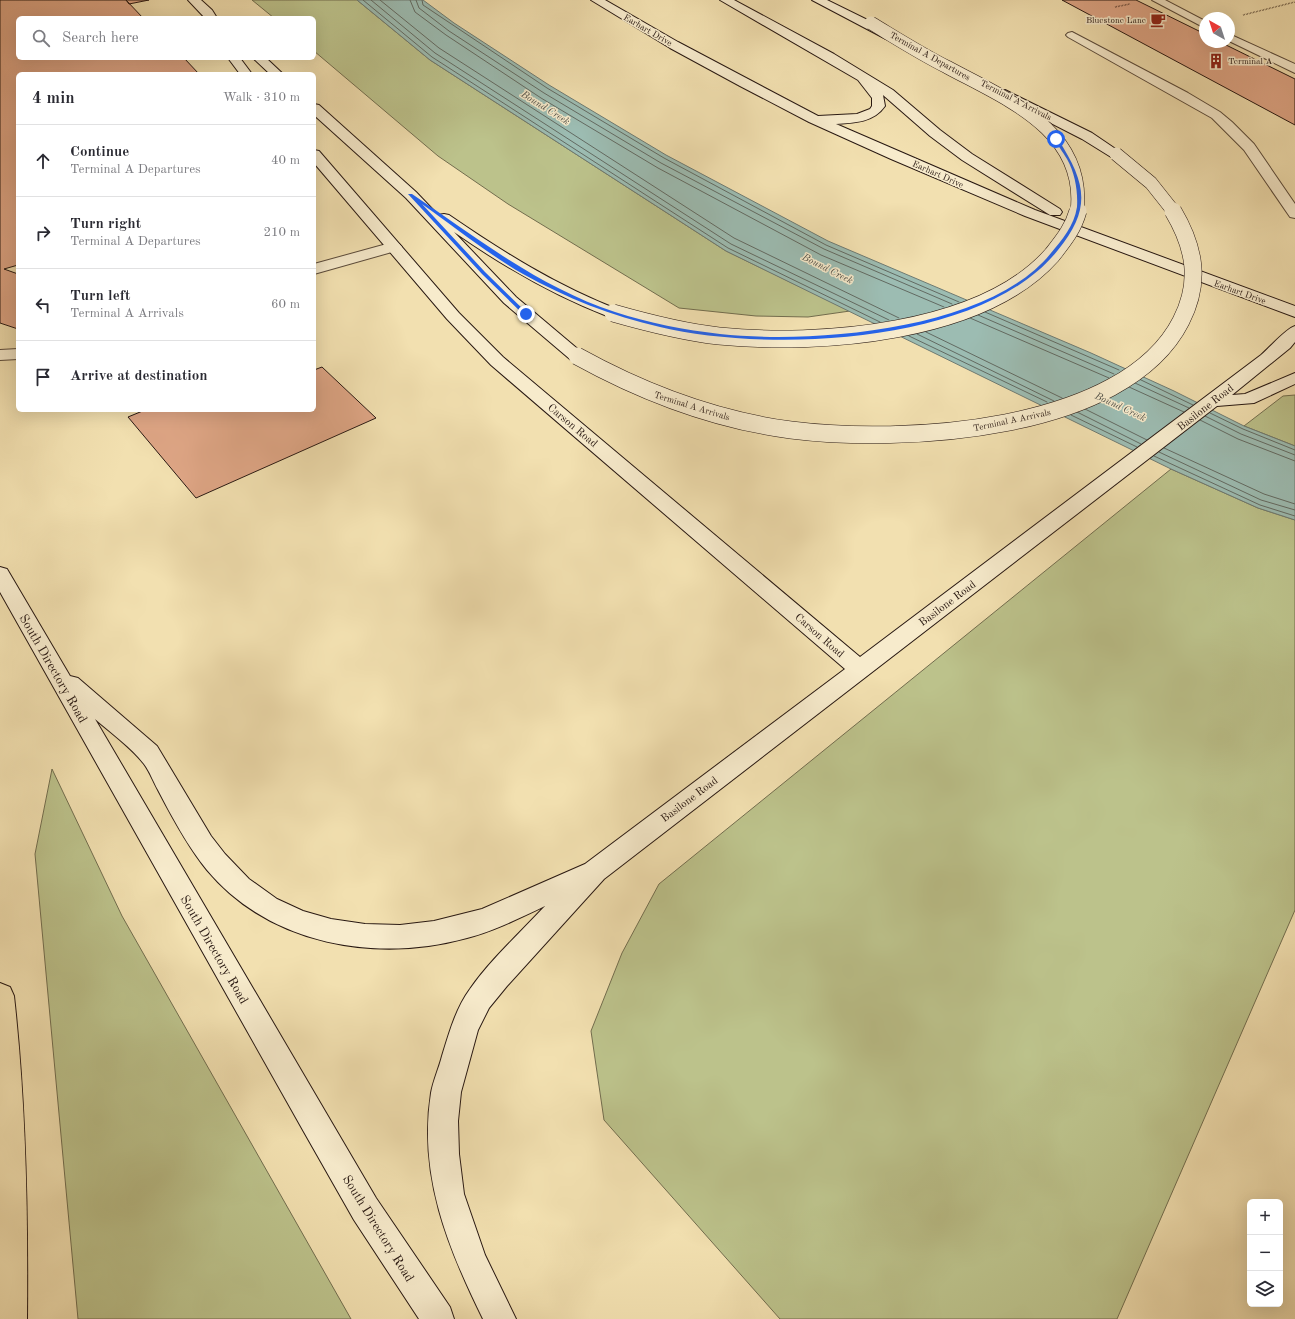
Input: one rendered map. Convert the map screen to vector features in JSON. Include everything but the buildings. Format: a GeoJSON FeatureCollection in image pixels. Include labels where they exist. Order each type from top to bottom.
{"type":"FeatureCollection","features":[{"type":"Feature","properties":{"kind":"highway"},"geometry":{"type":"LineString","coordinates":[[0,996],[11,1137],[13,1241],[11,1319]]}},
{"type":"Feature","properties":{"kind":"street"},"geometry":{"type":"LineString","coordinates":[[194,0],[211,16]]}},
{"type":"Feature","properties":{"kind":"street","name":"Earhart Drive"},"geometry":{"type":"LineString","coordinates":[[597,0],[696,57],[814,118],[998,200],[1295,312]]}},
{"type":"Feature","properties":{"kind":"street"},"geometry":{"type":"LineString","coordinates":[[726,0],[779,28],[888,93],[935,133],[984,168],[1044,206],[1114,244]]}},
{"type":"Feature","properties":{"kind":"street"},"geometry":{"type":"LineString","coordinates":[[818,0],[869,24]]}},
{"type":"Feature","properties":{"kind":"street"},"geometry":{"type":"LineString","coordinates":[[824,0],[869,24]]}},
{"type":"Feature","properties":{"kind":"street","name":"Terminal A Arrivals"},"geometry":{"type":"LineString","coordinates":[[411,194],[510,300],[541,328],[577,356],[617,379],[665,399],[729,417],[803,430],[845,434],[926,434],[996,425],[1062,408],[1114,385],[1153,358],[1178,329],[1192,296],[1195,266],[1192,249],[1179,219],[1159,192],[1116,154],[1075,130],[869,24]]}},
{"type":"Feature","properties":{"kind":"street","name":"Terminal A Departures"},"geometry":{"type":"LineString","coordinates":[[411,194],[524,272],[570,296],[613,313],[662,326],[720,336],[811,338],[865,333],[919,324],[983,303],[1018,284],[1041,267],[1056,252],[1070,232],[1076,220],[1080,197],[1078,184],[1070,161],[1056,139],[1037,119],[1015,103],[869,24]]}},
{"type":"Feature","properties":{"kind":"street"},"geometry":{"type":"LineString","coordinates":[[236,60],[244,72]]}},
{"type":"Feature","properties":{"kind":"street"},"geometry":{"type":"LineString","coordinates":[[261,60],[275,72]]}},
{"type":"Feature","properties":{"kind":"street"},"geometry":{"type":"LineString","coordinates":[[814,118],[851,119],[867,116],[876,110],[878,106],[878,98],[857,74]]}},
{"type":"Feature","properties":{"kind":"street"},"geometry":{"type":"LineString","coordinates":[[316,110],[411,194]]}},
{"type":"Feature","properties":{"kind":"street","name":"Carson Road"},"geometry":{"type":"LineString","coordinates":[[316,156],[453,316],[497,360],[860,669]]}},
{"type":"Feature","properties":{"kind":"street"},"geometry":{"type":"LineString","coordinates":[[316,268],[394,246]]}},
{"type":"Feature","properties":{"kind":"street","name":"Basilone Road"},"geometry":{"type":"LineString","coordinates":[[595,871],[1213,401],[1284,344],[1295,331]]}},
{"type":"Feature","properties":{"kind":"street"},"geometry":{"type":"LineString","coordinates":[[0,356],[16,354]]}},
{"type":"Feature","properties":{"kind":"street"},"geometry":{"type":"LineString","coordinates":[[1213,401],[1248,400],[1295,378]]}},
{"type":"Feature","properties":{"kind":"street","name":"South Directory Road"},"geometry":{"type":"LineString","coordinates":[[0,574],[365,1209],[438,1319]]}},
{"type":"Feature","properties":{"kind":"street"},"geometry":{"type":"LineString","coordinates":[[57,672],[150,754],[196,834],[216,862],[236,884],[277,913],[301,922],[328,931],[368,936],[400,936],[435,932],[466,926],[499,915],[595,871]]}},
{"type":"Feature","properties":{"kind":"street"},"geometry":{"type":"LineString","coordinates":[[500,1319],[471,1261],[449,1194],[443,1128],[446,1092],[465,1027],[479,999],[512,960],[595,871]]}},
{"type":"Feature","properties":{"kind":"lane"},"geometry":{"type":"LineString","coordinates":[[1157,0],[1199,22]]}},
{"type":"Feature","properties":{"kind":"lane"},"geometry":{"type":"LineString","coordinates":[[1072,35],[1216,115],[1240,137],[1249,148],[1295,214]]}},
{"type":"Feature","properties":{"kind":"lane"},"geometry":{"type":"LineString","coordinates":[[1235,40],[1295,69]]}},
{"type":"Feature","properties":{"kind":"path"},"geometry":{"type":"LineString","coordinates":[[1236,16],[1295,2]]}},
{"type":"Feature","properties":{"kind":"path"},"geometry":{"type":"LineString","coordinates":[[1115,7],[1134,3]]}},
{"type":"Feature","properties":{"kind":"green space"},"geometry":{"type":"Polygon","coordinates":[[[252,0],[357,0],[430,60],[726,251],[850,311],[808,317],[756,316],[679,308],[508,204],[438,156],[316,53],[316,16],[272,16],[252,0]]]}},
{"type":"Feature","properties":{"kind":"green space"},"geometry":{"type":"Polygon","coordinates":[[[1295,395],[1295,446],[1244,426],[1283,396],[1295,395]]]}},
{"type":"Feature","properties":{"kind":"green space"},"geometry":{"type":"Polygon","coordinates":[[[1171,469],[1258,508],[1295,520],[1295,910],[1117,1319],[780,1319],[604,1120],[591,1031],[622,953],[659,884],[1171,469]]]}},
{"type":"Feature","properties":{"kind":"green space"},"geometry":{"type":"Polygon","coordinates":[[[52,769],[122,916],[351,1319],[78,1319],[35,854],[52,769]]]}},
{"type":"Feature","properties":{"kind":"water","name":"Bound Creek"},"geometry":{"type":"Polygon","coordinates":[[[357,0],[423,0],[454,23],[549,85],[666,155],[828,241],[1091,353],[1174,391],[1244,426],[1295,446],[1295,520],[1258,508],[1171,469],[726,251],[430,60],[357,0]]]}},
{"type":"Feature","properties":{"kind":"place","name":"Bluestone Lane"},"geometry":{"type":"Point","coordinates":[1158,20]}},
{"type":"Feature","properties":{"kind":"place","name":"Terminal A"},"geometry":{"type":"Point","coordinates":[1216,61]}},
{"type":"Feature","properties":{"kind":"route"},"geometry":{"type":"LineString","coordinates":[[526,314],[483,273],[411,194],[512,265],[553,288],[590,305],[613,313],[662,326],[720,336],[811,338],[838,336],[891,330],[919,324],[962,311],[1002,294],[1033,274],[1045,264],[1064,242],[1070,232],[1076,220],[1080,197],[1075,172],[1064,150],[1056,139]]}}]}
